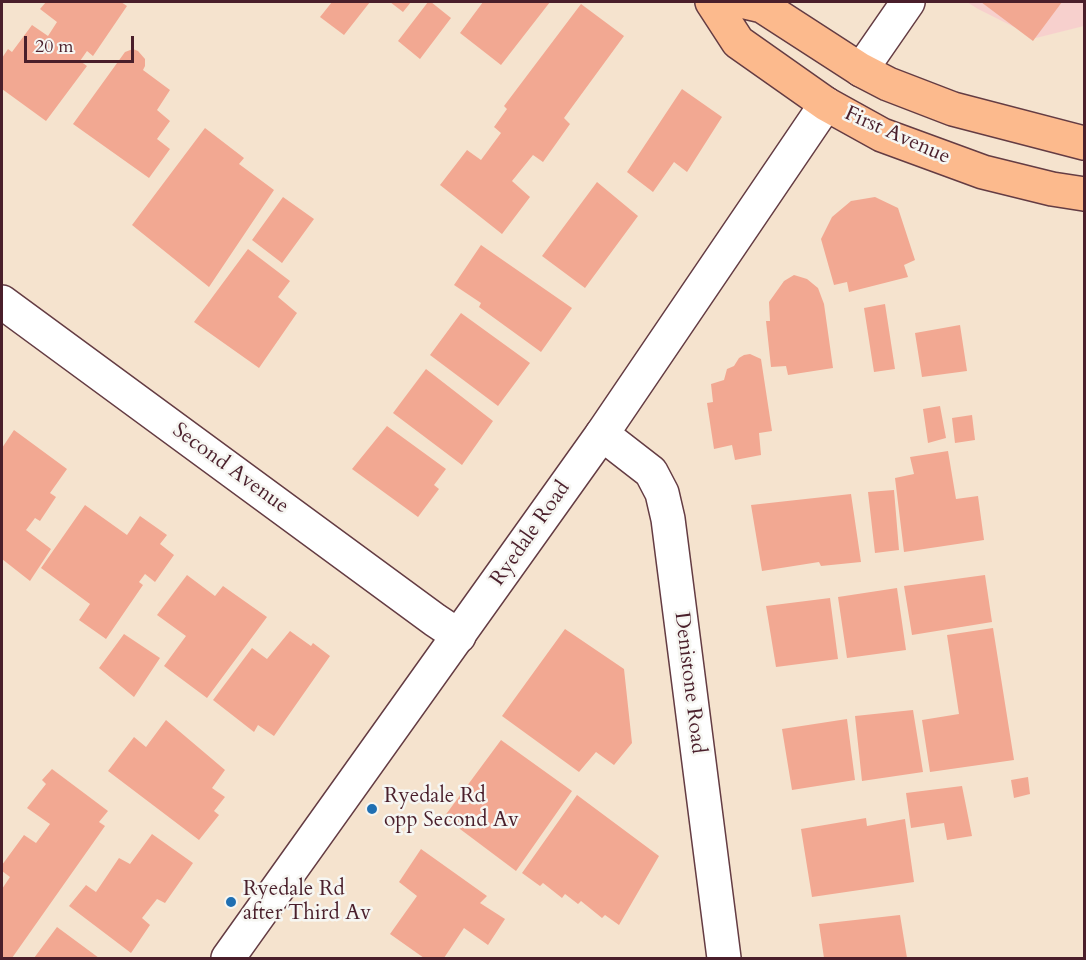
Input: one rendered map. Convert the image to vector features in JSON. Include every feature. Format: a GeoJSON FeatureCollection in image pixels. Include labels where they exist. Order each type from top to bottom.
{"type":"FeatureCollection","features":[{"type":"Feature","properties":{"kind":"main road","name":"First Avenue"},"geometry":{"type":"LineString","coordinates":[[712,2],[738,42],[826,104],[882,135],[983,172],[1018,182],[1084,194]]}},
{"type":"Feature","properties":{"kind":"main road","name":"First Avenue"},"geometry":{"type":"LineString","coordinates":[[745,2],[762,6],[861,70],[888,84],[953,109],[1084,143]]}},
{"type":"Feature","properties":{"kind":"main road"},"geometry":{"type":"LineString","coordinates":[[1033,129],[1084,122]]}},
{"type":"Feature","properties":{"kind":"street"},"geometry":{"type":"LineString","coordinates":[[861,70],[908,2]]}},
{"type":"Feature","properties":{"kind":"street","name":"Ryedale Road"},"geometry":{"type":"LineString","coordinates":[[228,958],[602,434],[826,104]]}},
{"type":"Feature","properties":{"kind":"street","name":"Second Avenue"},"geometry":{"type":"LineString","coordinates":[[2,302],[459,636]]}},
{"type":"Feature","properties":{"kind":"street","name":"Denistone Road"},"geometry":{"type":"LineString","coordinates":[[602,434],[651,472],[662,493],[668,519],[724,958]]}},
{"type":"Feature","properties":{"kind":"shaded area"},"geometry":{"type":"Polygon","coordinates":[[[967,2],[1084,2],[1084,26],[1036,38],[967,2]]]}},
{"type":"Feature","properties":{"kind":"building"},"geometry":{"type":"Polygon","coordinates":[[[46,2],[121,2],[127,6],[93,56],[87,51],[80,61],[87,66],[46,121],[2,89],[2,58],[8,49],[12,52],[32,25],[48,36],[57,22],[40,9],[46,2]]]}},
{"type":"Feature","properties":{"kind":"building"},"geometry":{"type":"Polygon","coordinates":[[[332,2],[370,2],[344,35],[320,17],[332,2]]]}},
{"type":"Feature","properties":{"kind":"building"},"geometry":{"type":"Polygon","coordinates":[[[390,2],[411,2],[403,12],[390,2]]]}},
{"type":"Feature","properties":{"kind":"building"},"geometry":{"type":"Polygon","coordinates":[[[428,2],[451,18],[420,59],[398,41],[428,2]]]}},
{"type":"Feature","properties":{"kind":"building"},"geometry":{"type":"Polygon","coordinates":[[[483,2],[550,2],[501,65],[460,33],[483,2]]]}},
{"type":"Feature","properties":{"kind":"building"},"geometry":{"type":"Polygon","coordinates":[[[981,2],[1062,2],[1033,41],[981,2]]]}},
{"type":"Feature","properties":{"kind":"building"},"geometry":{"type":"Polygon","coordinates":[[[581,4],[624,36],[564,118],[570,124],[543,162],[533,155],[512,181],[530,197],[502,234],[440,185],[467,150],[481,160],[501,133],[494,127],[507,109],[504,106],[581,4]]]}},
{"type":"Feature","properties":{"kind":"building"},"geometry":{"type":"Polygon","coordinates":[[[133,49],[145,59],[143,70],[170,90],[157,110],[170,121],[157,139],[170,149],[149,178],[73,124],[125,52],[133,49]]]}},
{"type":"Feature","properties":{"kind":"building"},"geometry":{"type":"Polygon","coordinates":[[[682,89],[722,117],[687,172],[674,162],[653,192],[627,172],[682,89]]]}},
{"type":"Feature","properties":{"kind":"building"},"geometry":{"type":"Polygon","coordinates":[[[205,128],[244,158],[239,164],[274,190],[209,287],[132,225],[205,128]]]}},
{"type":"Feature","properties":{"kind":"building"},"geometry":{"type":"Polygon","coordinates":[[[597,182],[638,216],[585,288],[542,256],[597,182]]]}},
{"type":"Feature","properties":{"kind":"building"},"geometry":{"type":"Polygon","coordinates":[[[283,197],[314,219],[282,263],[252,240],[283,197]]]}},
{"type":"Feature","properties":{"kind":"building"},"geometry":{"type":"Polygon","coordinates":[[[875,197],[898,208],[915,260],[904,265],[908,277],[849,292],[847,282],[834,285],[821,239],[832,217],[851,201],[875,197]]]}},
{"type":"Feature","properties":{"kind":"building"},"geometry":{"type":"Polygon","coordinates":[[[481,245],[572,308],[541,352],[479,307],[481,303],[454,285],[481,245]]]}},
{"type":"Feature","properties":{"kind":"building"},"geometry":{"type":"Polygon","coordinates":[[[248,249],[290,281],[278,297],[297,313],[259,368],[194,322],[248,249]]]}},
{"type":"Feature","properties":{"kind":"building"},"geometry":{"type":"Polygon","coordinates":[[[794,275],[807,279],[818,288],[824,304],[833,368],[788,375],[786,366],[771,367],[766,321],[770,321],[769,302],[784,281],[794,275]]]}},
{"type":"Feature","properties":{"kind":"building"},"geometry":{"type":"Polygon","coordinates":[[[885,304],[895,369],[874,372],[864,308],[885,304]]]}},
{"type":"Feature","properties":{"kind":"building"},"geometry":{"type":"Polygon","coordinates":[[[461,313],[530,363],[498,406],[430,355],[461,313]]]}},
{"type":"Feature","properties":{"kind":"building"},"geometry":{"type":"Polygon","coordinates":[[[960,325],[967,371],[922,377],[915,333],[960,325]]]}},
{"type":"Feature","properties":{"kind":"building"},"geometry":{"type":"Polygon","coordinates":[[[750,354],[761,359],[772,431],[759,433],[761,455],[735,460],[732,445],[714,449],[707,403],[713,402],[711,384],[724,380],[727,369],[734,366],[739,358],[750,354]]]}},
{"type":"Feature","properties":{"kind":"building"},"geometry":{"type":"Polygon","coordinates":[[[426,369],[493,421],[462,465],[393,413],[426,369]]]}},
{"type":"Feature","properties":{"kind":"building"},"geometry":{"type":"Polygon","coordinates":[[[940,406],[946,438],[928,443],[923,409],[940,406]]]}},
{"type":"Feature","properties":{"kind":"building"},"geometry":{"type":"Polygon","coordinates":[[[972,415],[975,440],[955,443],[952,418],[972,415]]]}},
{"type":"Feature","properties":{"kind":"building"},"geometry":{"type":"Polygon","coordinates":[[[387,426],[446,469],[434,485],[439,489],[418,517],[352,469],[387,426]]]}},
{"type":"Feature","properties":{"kind":"building"},"geometry":{"type":"Polygon","coordinates":[[[14,430],[67,469],[50,493],[56,497],[40,521],[35,518],[26,530],[51,549],[30,581],[2,559],[2,448],[14,430]]]}},
{"type":"Feature","properties":{"kind":"building"},"geometry":{"type":"Polygon","coordinates":[[[948,451],[956,499],[978,496],[984,540],[904,552],[895,478],[914,474],[910,457],[948,451]]]}},
{"type":"Feature","properties":{"kind":"building"},"geometry":{"type":"Polygon","coordinates":[[[894,490],[899,550],[875,553],[868,492],[894,490]]]}},
{"type":"Feature","properties":{"kind":"building"},"geometry":{"type":"Polygon","coordinates":[[[851,494],[861,562],[821,566],[819,562],[762,571],[751,505],[851,494]]]}},
{"type":"Feature","properties":{"kind":"building"},"geometry":{"type":"Polygon","coordinates":[[[85,505],[127,535],[140,516],[167,535],[160,544],[174,555],[155,582],[145,574],[139,582],[143,585],[106,639],[79,620],[90,604],[41,568],[85,505]]]}},
{"type":"Feature","properties":{"kind":"building"},"geometry":{"type":"Polygon","coordinates":[[[187,575],[215,596],[223,586],[267,617],[207,698],[164,666],[186,636],[157,615],[187,575]]]}},
{"type":"Feature","properties":{"kind":"building"},"geometry":{"type":"Polygon","coordinates":[[[985,575],[992,622],[912,635],[904,586],[985,575]]]}},
{"type":"Feature","properties":{"kind":"building"},"geometry":{"type":"Polygon","coordinates":[[[897,588],[906,650],[847,658],[838,597],[897,588]]]}},
{"type":"Feature","properties":{"kind":"building"},"geometry":{"type":"Polygon","coordinates":[[[830,598],[838,659],[776,667],[766,606],[830,598]]]}},
{"type":"Feature","properties":{"kind":"building"},"geometry":{"type":"Polygon","coordinates":[[[993,628],[1014,760],[930,772],[922,720],[959,714],[947,635],[993,628]]]}},
{"type":"Feature","properties":{"kind":"building"},"geometry":{"type":"Polygon","coordinates":[[[565,629],[624,669],[632,743],[614,765],[596,752],[579,772],[502,716],[565,629]]]}},
{"type":"Feature","properties":{"kind":"building"},"geometry":{"type":"Polygon","coordinates":[[[290,631],[311,646],[313,643],[330,656],[274,736],[258,725],[254,732],[213,700],[252,648],[267,659],[290,631]]]}},
{"type":"Feature","properties":{"kind":"building"},"geometry":{"type":"Polygon","coordinates":[[[124,634],[160,658],[134,697],[99,668],[124,634]]]}},
{"type":"Feature","properties":{"kind":"building"},"geometry":{"type":"Polygon","coordinates":[[[913,710],[923,772],[862,781],[855,716],[913,710]]]}},
{"type":"Feature","properties":{"kind":"building"},"geometry":{"type":"Polygon","coordinates":[[[847,719],[855,780],[792,790],[782,729],[847,719]]]}},
{"type":"Feature","properties":{"kind":"building"},"geometry":{"type":"Polygon","coordinates":[[[166,720],[225,770],[212,788],[225,797],[214,811],[219,815],[199,840],[108,771],[134,737],[146,747],[166,720]]]}},
{"type":"Feature","properties":{"kind":"building"},"geometry":{"type":"Polygon","coordinates":[[[501,740],[572,791],[516,871],[444,817],[501,740]]]}},
{"type":"Feature","properties":{"kind":"building"},"geometry":{"type":"Polygon","coordinates":[[[52,769],[108,811],[99,822],[105,826],[12,958],[2,958],[2,889],[10,877],[2,871],[2,865],[24,835],[36,843],[50,824],[27,808],[46,784],[42,780],[52,769]]]}},
{"type":"Feature","properties":{"kind":"building"},"geometry":{"type":"Polygon","coordinates":[[[1028,777],[1030,794],[1014,798],[1011,780],[1028,777]]]}},
{"type":"Feature","properties":{"kind":"building"},"geometry":{"type":"Polygon","coordinates":[[[962,786],[972,836],[947,840],[944,823],[911,828],[906,793],[962,786]]]}},
{"type":"Feature","properties":{"kind":"building"},"geometry":{"type":"Polygon","coordinates":[[[577,795],[659,856],[619,925],[605,915],[602,918],[581,901],[578,904],[565,894],[562,898],[543,883],[540,886],[522,873],[577,795]]]}},
{"type":"Feature","properties":{"kind":"building"},"geometry":{"type":"Polygon","coordinates":[[[866,818],[867,826],[905,819],[914,882],[812,897],[801,829],[866,818]]]}},
{"type":"Feature","properties":{"kind":"building"},"geometry":{"type":"Polygon","coordinates":[[[152,834],[193,863],[165,903],[157,899],[142,918],[150,925],[131,953],[69,906],[86,885],[96,892],[119,858],[130,864],[152,834]]]}},
{"type":"Feature","properties":{"kind":"building"},"geometry":{"type":"Polygon","coordinates":[[[421,849],[487,896],[480,903],[505,919],[488,945],[464,928],[444,958],[424,958],[390,934],[417,896],[399,882],[421,849]]]}},
{"type":"Feature","properties":{"kind":"building"},"geometry":{"type":"Polygon","coordinates":[[[900,915],[907,958],[824,958],[819,924],[900,915]]]}},
{"type":"Feature","properties":{"kind":"building"},"geometry":{"type":"Polygon","coordinates":[[[57,927],[99,958],[34,958],[57,927]]]}},
{"type":"Feature","properties":{"kind":"place","name":"Ryedale Rd opp Second Av"},"geometry":{"type":"Point","coordinates":[372,809]}},
{"type":"Feature","properties":{"kind":"place","name":"Ryedale Rd after Third Av"},"geometry":{"type":"Point","coordinates":[231,902]}}]}
